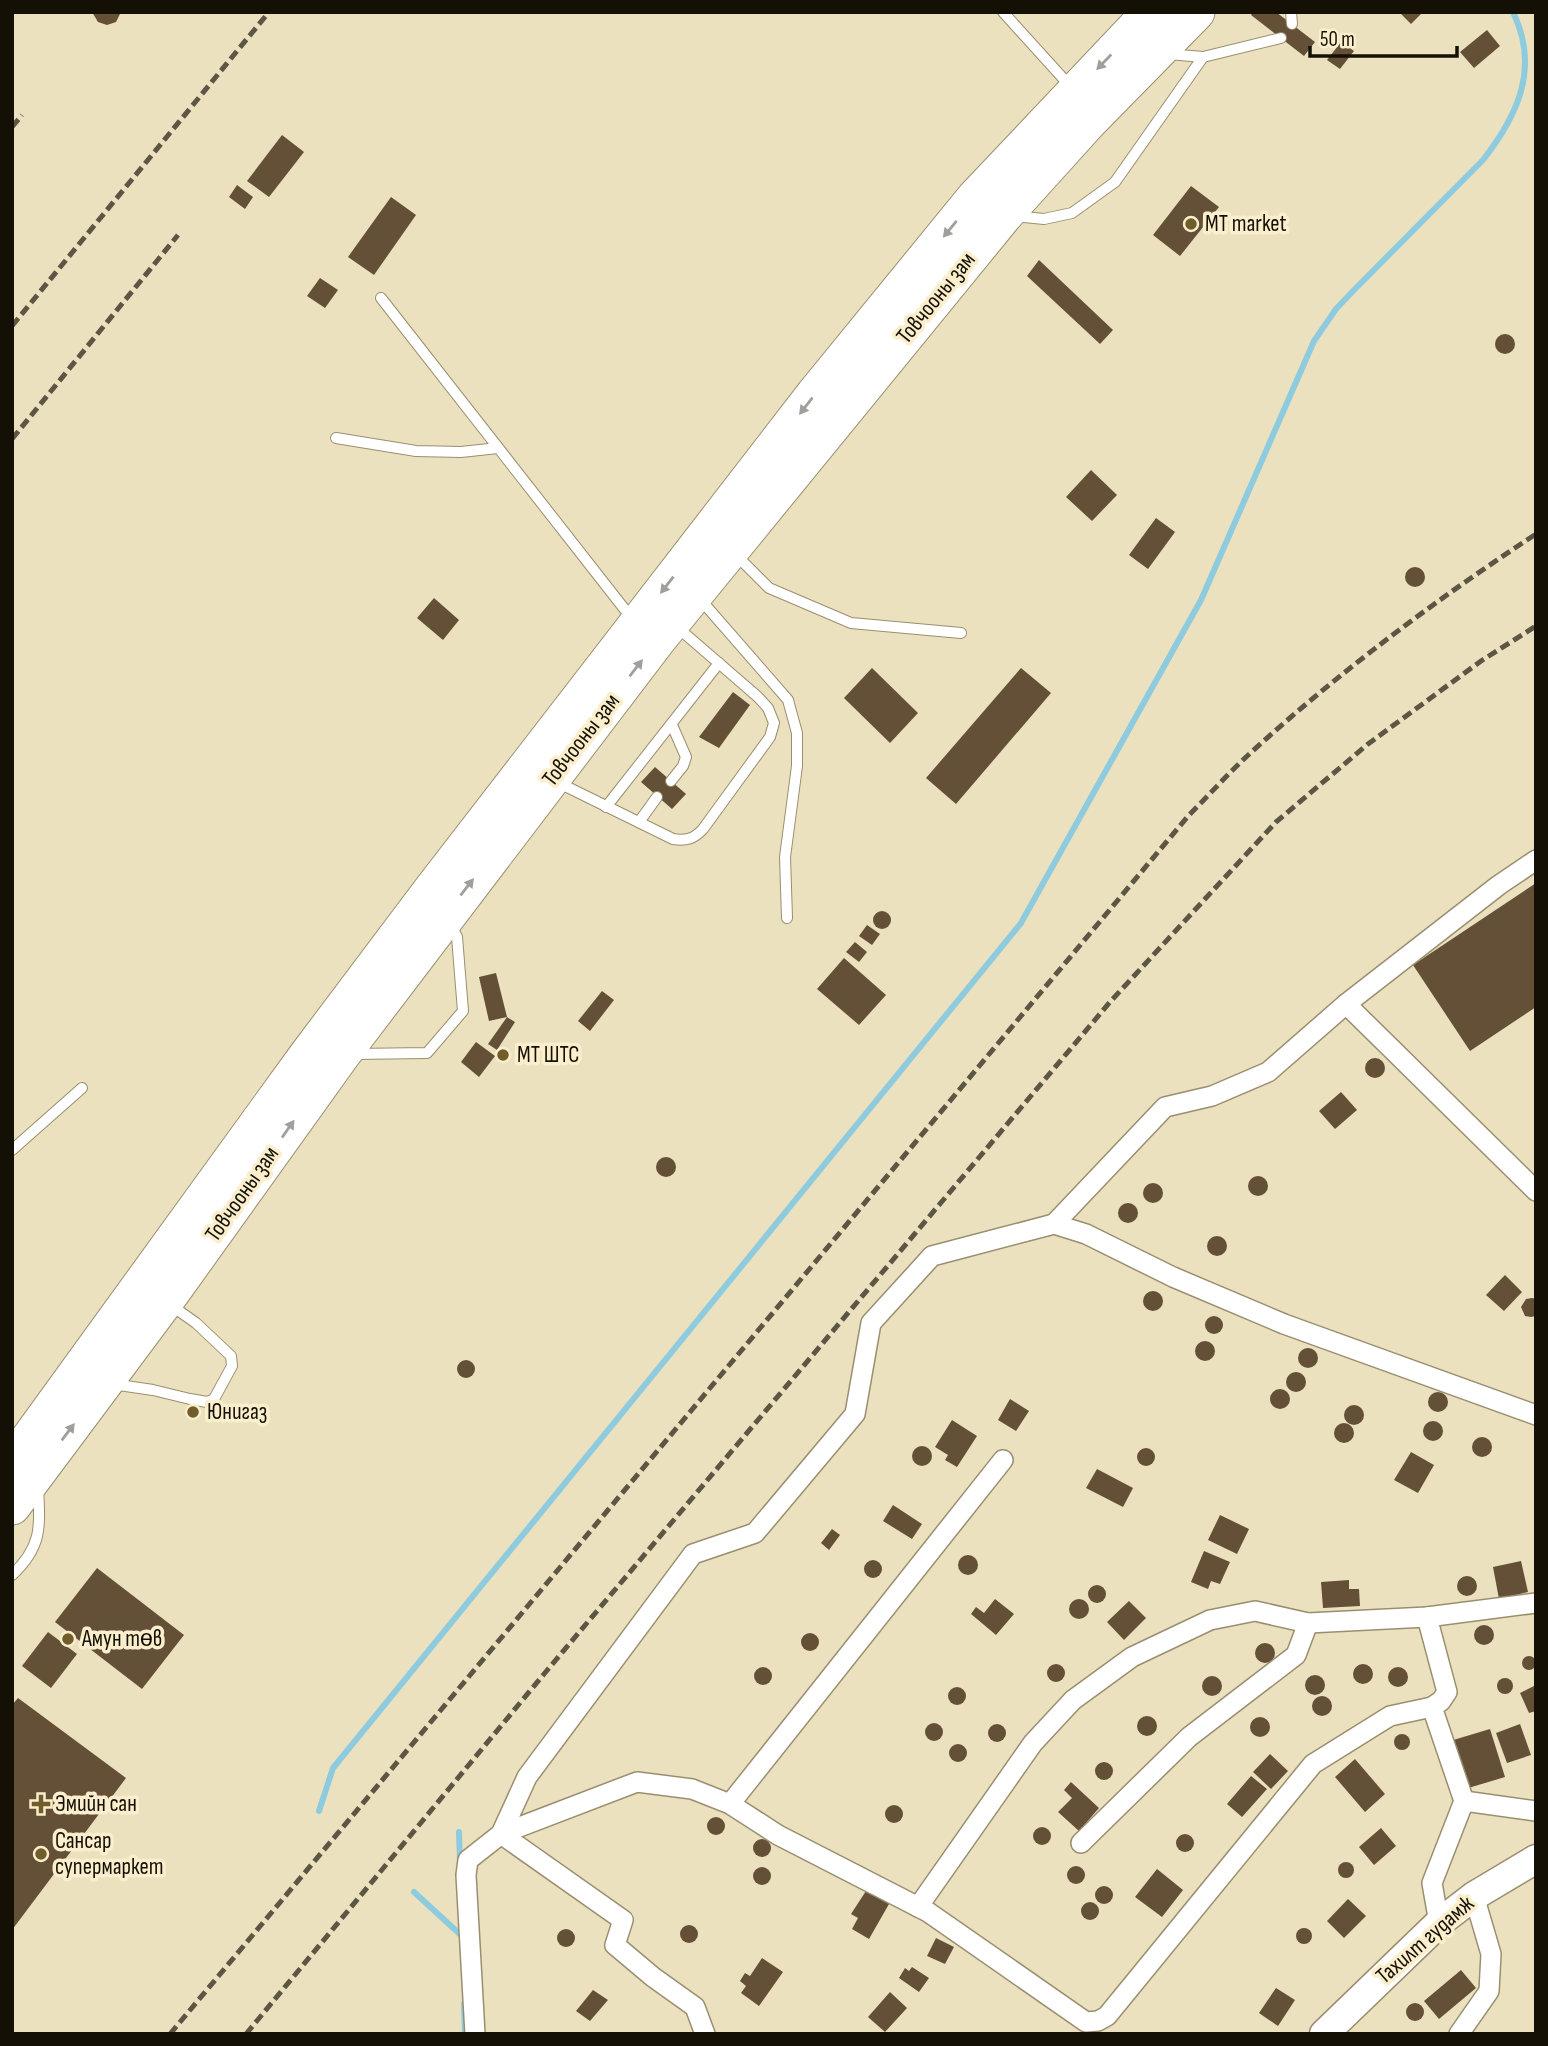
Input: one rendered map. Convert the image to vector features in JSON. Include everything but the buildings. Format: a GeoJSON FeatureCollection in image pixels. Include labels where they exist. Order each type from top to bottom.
{"type":"FeatureCollection","features":[{"type":"Feature","properties":{"kind":"highway","name":"Товчооны зам"},"geometry":{"type":"LineString","coordinates":[[24,1454],[106,1382],[341,1054],[551,778],[654,623],[816,394],[975,198],[1151,12]]}},
{"type":"Feature","properties":{"kind":"highway","name":"Товчооны зам"},"geometry":{"type":"LineString","coordinates":[[12,1506],[24,1454],[307,1056],[654,623],[695,593],[1004,215],[1087,122],[1196,12]]}},
{"type":"Feature","properties":{"kind":"main road","name":"Тахилт гудамж"},"geometry":{"type":"LineString","coordinates":[[1324,2034],[1439,1923],[1474,1896],[1536,1858]]}},
{"type":"Feature","properties":{"kind":"street"},"geometry":{"type":"LineString","coordinates":[[501,1834],[527,1777],[693,1554],[755,1533],[855,1414],[871,1323],[932,1256],[1054,1224],[1165,1107],[1212,1096],[1268,1072],[1346,1004],[1499,885],[1536,860]]}},
{"type":"Feature","properties":{"kind":"street"},"geometry":{"type":"LineString","coordinates":[[1346,1004],[1536,1191]]}},
{"type":"Feature","properties":{"kind":"street"},"geometry":{"type":"LineString","coordinates":[[1054,1224],[1086,1234],[1173,1277],[1284,1324],[1536,1415]]}},
{"type":"Feature","properties":{"kind":"street"},"geometry":{"type":"LineString","coordinates":[[730,1804],[1003,1460]]}},
{"type":"Feature","properties":{"kind":"street"},"geometry":{"type":"LineString","coordinates":[[918,1907],[1033,1743],[1073,1700],[1132,1657],[1210,1620],[1255,1611],[1308,1623],[1427,1617],[1536,1603]]}},
{"type":"Feature","properties":{"kind":"street"},"geometry":{"type":"LineString","coordinates":[[475,2034],[466,1875],[468,1860],[501,1834],[637,1782],[692,1789],[730,1804],[778,1835],[918,1907],[1091,2028],[1107,2016],[1313,1764],[1390,1716],[1432,1707],[1441,1701],[1447,1692],[1427,1617]]}},
{"type":"Feature","properties":{"kind":"street"},"geometry":{"type":"LineString","coordinates":[[1081,1843],[1189,1737],[1296,1655],[1308,1623]]}},
{"type":"Feature","properties":{"kind":"street"},"geometry":{"type":"LineString","coordinates":[[1432,1707],[1464,1801],[1432,1883],[1439,1923]]}},
{"type":"Feature","properties":{"kind":"street"},"geometry":{"type":"LineString","coordinates":[[1464,1801],[1536,1811]]}},
{"type":"Feature","properties":{"kind":"street"},"geometry":{"type":"LineString","coordinates":[[501,1834],[624,1920],[615,1945],[695,2007],[705,2034]]}},
{"type":"Feature","properties":{"kind":"street"},"geometry":{"type":"LineString","coordinates":[[1459,2034],[1489,1991],[1491,1954],[1474,1896]]}},
{"type":"Feature","properties":{"kind":"lane"},"geometry":{"type":"LineString","coordinates":[[1003,12],[1075,91]]}},
{"type":"Feature","properties":{"kind":"lane"},"geometry":{"type":"LineString","coordinates":[[1291,12],[1292,24]]}},
{"type":"Feature","properties":{"kind":"lane"},"geometry":{"type":"LineString","coordinates":[[1156,53],[1203,57],[1281,38]]}},
{"type":"Feature","properties":{"kind":"lane"},"geometry":{"type":"LineString","coordinates":[[1004,215],[1044,219],[1072,213],[1115,182],[1203,57]]}},
{"type":"Feature","properties":{"kind":"lane"},"geometry":{"type":"LineString","coordinates":[[381,299],[498,448],[654,623],[719,663],[768,708],[774,723],[770,737],[696,836],[685,841],[673,839],[551,778]]}},
{"type":"Feature","properties":{"kind":"lane"},"geometry":{"type":"LineString","coordinates":[[336,438],[416,451],[461,452],[498,448]]}},
{"type":"Feature","properties":{"kind":"lane"},"geometry":{"type":"LineString","coordinates":[[730,550],[769,587],[851,623],[961,633]]}},
{"type":"Feature","properties":{"kind":"lane"},"geometry":{"type":"LineString","coordinates":[[695,593],[788,700],[797,733],[797,766],[785,857],[787,918]]}},
{"type":"Feature","properties":{"kind":"lane"},"geometry":{"type":"LineString","coordinates":[[606,807],[719,663]]}},
{"type":"Feature","properties":{"kind":"lane"},"geometry":{"type":"LineString","coordinates":[[671,781],[686,757],[672,725]]}},
{"type":"Feature","properties":{"kind":"lane"},"geometry":{"type":"LineString","coordinates":[[639,822],[657,797]]}},
{"type":"Feature","properties":{"kind":"lane"},"geometry":{"type":"LineString","coordinates":[[341,1054],[427,1053],[463,1011],[457,937],[445,916]]}},
{"type":"Feature","properties":{"kind":"lane"},"geometry":{"type":"LineString","coordinates":[[12,1150],[82,1088]]}},
{"type":"Feature","properties":{"kind":"lane"},"geometry":{"type":"LineString","coordinates":[[106,1382],[207,1402],[214,1399],[232,1366],[231,1356],[196,1323],[165,1301]]}},
{"type":"Feature","properties":{"kind":"lane"},"geometry":{"type":"LineString","coordinates":[[12,1575],[24,1565],[35,1545],[41,1524],[24,1454]]}},
{"type":"Feature","properties":{"kind":"waterway"},"geometry":{"type":"LineString","coordinates":[[319,1811],[333,1768],[1021,923],[1201,600],[1314,341],[1336,309],[1483,160],[1506,126],[1515,108],[1525,72],[1525,52],[1513,12]]}},
{"type":"Feature","properties":{"kind":"waterway"},"geometry":{"type":"LineString","coordinates":[[459,1832],[460,1861]]}},
{"type":"Feature","properties":{"kind":"waterway"},"geometry":{"type":"LineString","coordinates":[[414,1892],[463,1937],[463,1941]]}},
{"type":"Feature","properties":{"kind":"waterway"},"geometry":{"type":"LineString","coordinates":[[464,2004],[465,2034]]}},
{"type":"Feature","properties":{"kind":"railway"},"geometry":{"type":"LineString","coordinates":[[12,326],[269,12]]}},
{"type":"Feature","properties":{"kind":"railway"},"geometry":{"type":"LineString","coordinates":[[12,127],[22,115]]}},
{"type":"Feature","properties":{"kind":"railway"},"geometry":{"type":"LineString","coordinates":[[12,439],[178,235]]}},
{"type":"Feature","properties":{"kind":"railway"},"geometry":{"type":"LineString","coordinates":[[170,2034],[1189,815],[1245,758],[1314,697],[1423,612],[1536,534]]}},
{"type":"Feature","properties":{"kind":"railway"},"geometry":{"type":"LineString","coordinates":[[246,2034],[544,1674],[1110,1002],[1276,822],[1368,744],[1481,661],[1536,626]]}},
{"type":"Feature","properties":{"kind":"place","name":"MT market"},"geometry":{"type":"Point","coordinates":[1191,224]}},
{"type":"Feature","properties":{"kind":"place","name":"MT ШТС"},"geometry":{"type":"Point","coordinates":[503,1055]}},
{"type":"Feature","properties":{"kind":"place","name":"Юнигаз"},"geometry":{"type":"Point","coordinates":[193,1412]}},
{"type":"Feature","properties":{"kind":"place","name":"Амун төв"},"geometry":{"type":"Point","coordinates":[68,1639]}},
{"type":"Feature","properties":{"kind":"place","name":"Эмийн сан"},"geometry":{"type":"Point","coordinates":[41,1804]}},
{"type":"Feature","properties":{"kind":"place","name":"Сансар супермаркет"},"geometry":{"type":"Point","coordinates":[41,1854]}}]}
